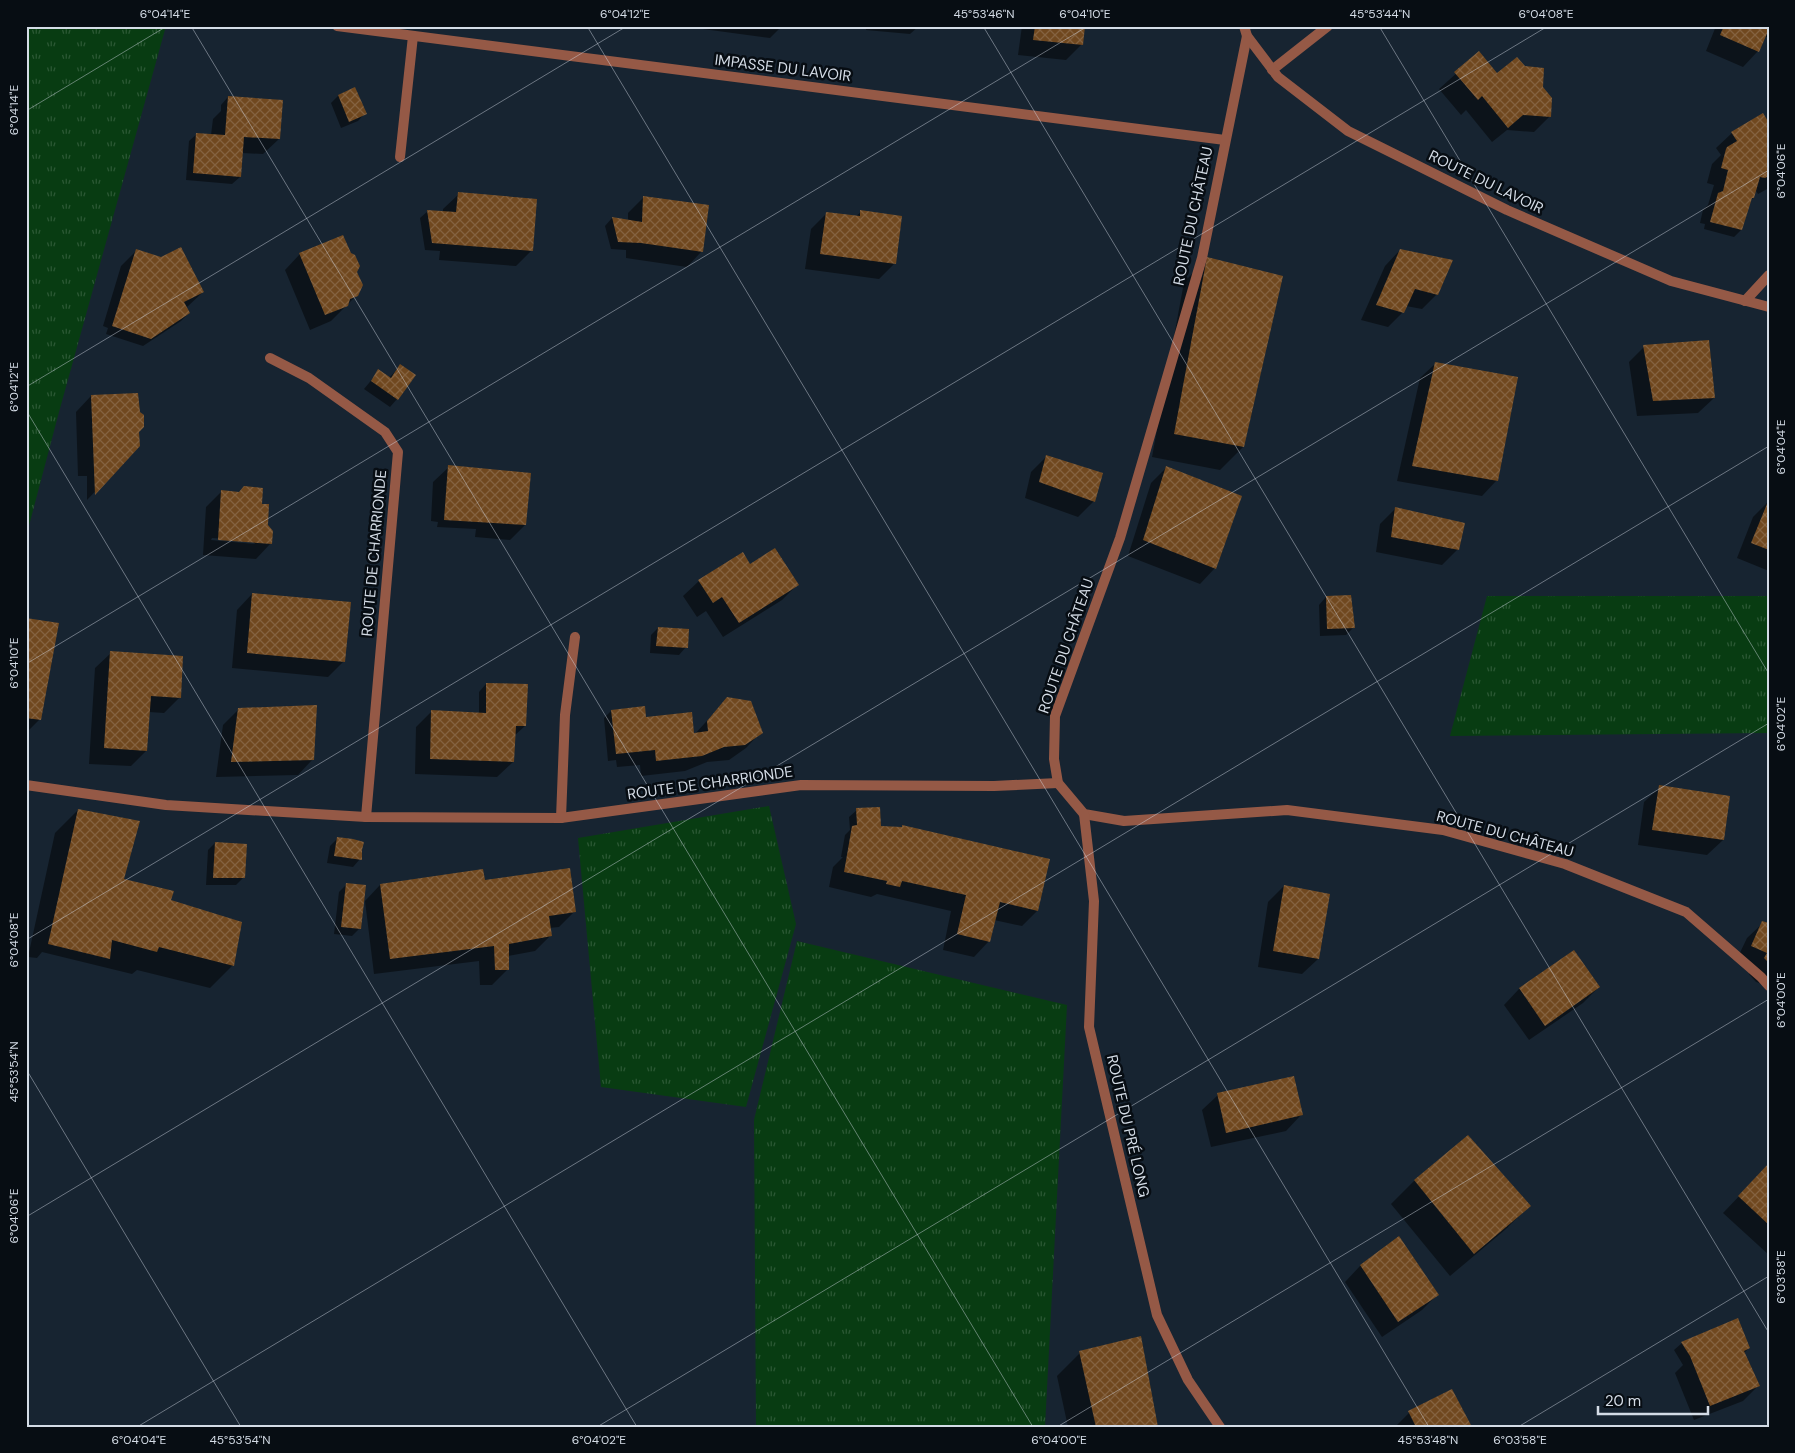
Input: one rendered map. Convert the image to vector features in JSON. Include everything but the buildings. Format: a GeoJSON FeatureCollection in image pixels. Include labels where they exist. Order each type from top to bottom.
{"type":"FeatureCollection","features":[{"type":"Feature","properties":{"kind":"street","name":"IMPASSE DU LAVOIR"},"geometry":{"type":"LineString","coordinates":[[337,26],[1225,140]]}},
{"type":"Feature","properties":{"kind":"street"},"geometry":{"type":"LineString","coordinates":[[1272,70],[1328,26]]}},
{"type":"Feature","properties":{"kind":"street","name":"ROUTE DU LAVOIR"},"geometry":{"type":"LineString","coordinates":[[1245,31],[1278,77],[1348,131],[1507,210],[1671,281],[1769,307]]}},
{"type":"Feature","properties":{"kind":"street","name":"ROUTE DU CHÂTEAU"},"geometry":{"type":"LineString","coordinates":[[1058,784],[1054,759],[1055,716],[1120,538],[1202,258],[1245,31]]}},
{"type":"Feature","properties":{"kind":"street"},"geometry":{"type":"LineString","coordinates":[[400,157],[413,36]]}},
{"type":"Feature","properties":{"kind":"street"},"geometry":{"type":"LineString","coordinates":[[1745,301],[1769,275]]}},
{"type":"Feature","properties":{"kind":"street","name":"ROUTE DE CHARRIONDE"},"geometry":{"type":"LineString","coordinates":[[270,358],[309,378],[385,432],[398,452],[366,817]]}},
{"type":"Feature","properties":{"kind":"street"},"geometry":{"type":"LineString","coordinates":[[561,818],[565,715],[575,637]]}},
{"type":"Feature","properties":{"kind":"street"},"geometry":{"type":"LineString","coordinates":[[1058,784],[1084,814]]}},
{"type":"Feature","properties":{"kind":"street","name":"ROUTE DE CHARRIONDE"},"geometry":{"type":"LineString","coordinates":[[26,785],[166,805],[366,817],[561,818],[801,785],[994,786],[1058,784]]}},
{"type":"Feature","properties":{"kind":"street","name":"ROUTE DU CHÂTEAU"},"geometry":{"type":"LineString","coordinates":[[1084,814],[1124,821],[1287,810],[1443,830],[1565,864],[1686,912],[1769,986]]}},
{"type":"Feature","properties":{"kind":"street","name":"ROUTE DU PRÉ LONG"},"geometry":{"type":"LineString","coordinates":[[1084,814],[1094,901],[1089,1028],[1157,1315],[1188,1380],[1220,1427]]}},
{"type":"Feature","properties":{"kind":"green space"},"geometry":{"type":"Polygon","coordinates":[[[26,26],[166,26],[26,537],[26,26]]]}},
{"type":"Feature","properties":{"kind":"green space"},"geometry":{"type":"Polygon","coordinates":[[[1487,596],[1769,596],[1769,733],[1450,736],[1487,596]]]}},
{"type":"Feature","properties":{"kind":"green space"},"geometry":{"type":"Polygon","coordinates":[[[769,806],[796,924],[746,1107],[601,1087],[578,838],[769,806]]]}},
{"type":"Feature","properties":{"kind":"green space"},"geometry":{"type":"Polygon","coordinates":[[[797,941],[1067,1005],[1045,1427],[756,1427],[754,1120],[797,941]]]}}]}
